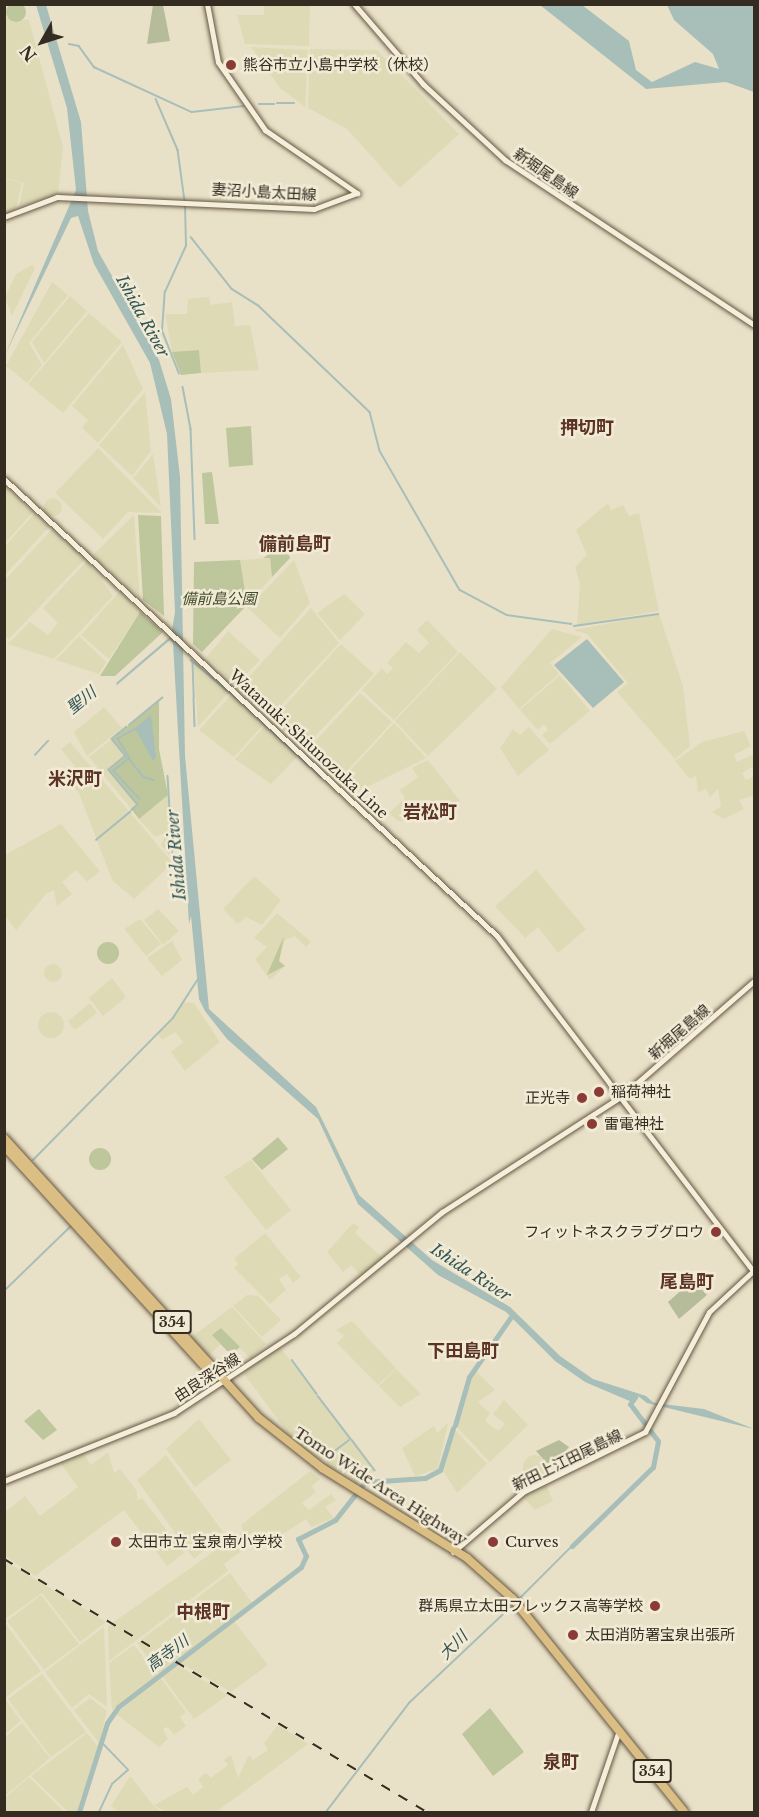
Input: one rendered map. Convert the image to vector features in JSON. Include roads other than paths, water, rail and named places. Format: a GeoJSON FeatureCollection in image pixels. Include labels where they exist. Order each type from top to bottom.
{"type":"FeatureCollection","features":[{"type":"Feature","properties":{"kind":"highway","name":"Tomo Wide Area Highway"},"geometry":{"type":"LineString","coordinates":[[4,1138],[221,1382]]}},
{"type":"Feature","properties":{"kind":"highway","name":"Tomo Wide Area Highway"},"geometry":{"type":"LineString","coordinates":[[4,1146],[221,1382],[286,1446],[454,1552],[515,1603],[682,1812]]}},
{"type":"Feature","properties":{"kind":"main road","name":"妻沼小島太田線"},"geometry":{"type":"LineString","coordinates":[[4,217],[40,200],[70,197],[185,200],[318,208],[357,193],[265,130],[220,67],[207,4]]}},
{"type":"Feature","properties":{"kind":"main road","name":"新堀尾島線"},"geometry":{"type":"LineString","coordinates":[[354,4],[412,73],[505,160],[754,325]]}},
{"type":"Feature","properties":{"kind":"main road","name":"Watanuki-Shiunozuka Line"},"geometry":{"type":"LineString","coordinates":[[4,479],[497,936],[618,1098],[754,1271]]}},
{"type":"Feature","properties":{"kind":"main road","name":"新堀尾島線"},"geometry":{"type":"LineString","coordinates":[[618,1098],[754,981]]}},
{"type":"Feature","properties":{"kind":"main road","name":"由良深谷線"},"geometry":{"type":"LineString","coordinates":[[4,1481],[174,1413],[302,1329],[453,1204],[618,1098]]}},
{"type":"Feature","properties":{"kind":"main road","name":"新田上江田尾島線"},"geometry":{"type":"LineString","coordinates":[[454,1552],[523,1492],[647,1430],[710,1312],[754,1271]]}},
{"type":"Feature","properties":{"kind":"main road"},"geometry":{"type":"LineString","coordinates":[[591,1812],[619,1732]]}},
{"type":"Feature","properties":{"kind":"water"},"geometry":{"type":"Polygon","coordinates":[[[36,5],[46,5],[81,122],[88,211],[98,251],[159,360],[171,399],[180,477],[185,756],[209,1009],[316,1107],[359,1195],[432,1260],[510,1307],[560,1356],[593,1379],[646,1396],[654,1403],[704,1409],[754,1429],[647,1403],[638,1396],[632,1402],[585,1382],[555,1361],[506,1312],[438,1275],[358,1204],[318,1119],[227,1039],[205,1011],[199,999],[191,916],[189,924],[173,643],[170,640],[117,685],[116,683],[171,636],[175,612],[167,434],[150,363],[94,264],[78,216],[71,218],[5,355],[76,190],[67,108],[36,5]]]}},
{"type":"Feature","properties":{"kind":"water"},"geometry":{"type":"Polygon","coordinates":[[[540,5],[582,5],[629,41],[636,70],[652,82],[695,62],[719,69],[713,54],[674,20],[667,5],[754,5],[754,92],[726,82],[646,89],[540,5]]]}},
{"type":"Feature","properties":{"kind":"water"},"geometry":{"type":"Polygon","coordinates":[[[587,639],[624,682],[593,708],[554,665],[587,639]]]}},
{"type":"Feature","properties":{"kind":"water"},"geometry":{"type":"Polygon","coordinates":[[[151,715],[156,757],[153,761],[135,728],[151,715]]]}},
{"type":"Feature","properties":{"kind":"waterway"},"geometry":{"type":"LineString","coordinates":[[69,44],[79,46],[94,67],[192,112],[244,106]]}},
{"type":"Feature","properties":{"kind":"waterway"},"geometry":{"type":"LineString","coordinates":[[156,99],[178,150],[185,201]]}},
{"type":"Feature","properties":{"kind":"waterway"},"geometry":{"type":"LineString","coordinates":[[277,103],[294,103]]}},
{"type":"Feature","properties":{"kind":"waterway"},"geometry":{"type":"LineString","coordinates":[[259,104],[274,104]]}},
{"type":"Feature","properties":{"kind":"waterway","name":"Ishida River"},"geometry":{"type":"LineString","coordinates":[[179,374],[162,331],[165,292],[186,246],[185,206]]}},
{"type":"Feature","properties":{"kind":"waterway"},"geometry":{"type":"LineString","coordinates":[[191,237],[232,289],[259,306],[370,412],[380,451],[460,590],[507,615],[571,624]]}},
{"type":"Feature","properties":{"kind":"waterway"},"geometry":{"type":"LineString","coordinates":[[183,387],[191,429],[195,539]]}},
{"type":"Feature","properties":{"kind":"waterway"},"geometry":{"type":"LineString","coordinates":[[574,626],[658,614]]}},
{"type":"Feature","properties":{"kind":"waterway"},"geometry":{"type":"LineString","coordinates":[[191,660],[229,692]]}},
{"type":"Feature","properties":{"kind":"waterway"},"geometry":{"type":"LineString","coordinates":[[193,662],[194,697]]}},
{"type":"Feature","properties":{"kind":"waterway"},"geometry":{"type":"LineString","coordinates":[[231,693],[321,777]]}},
{"type":"Feature","properties":{"kind":"waterway"},"geometry":{"type":"LineString","coordinates":[[129,725],[162,698]]}},
{"type":"Feature","properties":{"kind":"waterway"},"geometry":{"type":"LineString","coordinates":[[194,698],[195,726]]}},
{"type":"Feature","properties":{"kind":"waterway"},"geometry":{"type":"LineString","coordinates":[[127,727],[112,739],[126,756],[109,770],[138,805],[132,810]]}},
{"type":"Feature","properties":{"kind":"waterway"},"geometry":{"type":"LineString","coordinates":[[136,729],[118,739],[130,758],[114,771],[140,799]]}},
{"type":"Feature","properties":{"kind":"waterway","name":"聖川"},"geometry":{"type":"LineString","coordinates":[[35,755],[48,741]]}},
{"type":"Feature","properties":{"kind":"waterway"},"geometry":{"type":"LineString","coordinates":[[130,760],[144,777],[154,780]]}},
{"type":"Feature","properties":{"kind":"waterway","name":"Ishida River"},"geometry":{"type":"LineString","coordinates":[[168,776],[173,859]]}},
{"type":"Feature","properties":{"kind":"waterway"},"geometry":{"type":"LineString","coordinates":[[96,840],[130,812]]}},
{"type":"Feature","properties":{"kind":"waterway"},"geometry":{"type":"LineString","coordinates":[[33,1160],[173,1018],[198,979]]}},
{"type":"Feature","properties":{"kind":"waterway"},"geometry":{"type":"LineString","coordinates":[[4,1291],[72,1225]]}},
{"type":"Feature","properties":{"kind":"waterway","name":"高寺川"},"geometry":{"type":"LineString","coordinates":[[455,1425],[469,1377],[513,1314]]}},
{"type":"Feature","properties":{"kind":"waterway"},"geometry":{"type":"LineString","coordinates":[[292,1360],[317,1394]]}},
{"type":"Feature","properties":{"kind":"waterway"},"geometry":{"type":"LineString","coordinates":[[318,1396],[351,1439]]}},
{"type":"Feature","properties":{"kind":"waterway","name":"大川"},"geometry":{"type":"LineString","coordinates":[[572,1546],[653,1467],[658,1441],[630,1404],[635,1397]]}},
{"type":"Feature","properties":{"kind":"waterway","name":"高寺川"},"geometry":{"type":"LineString","coordinates":[[79,1812],[107,1723],[118,1707],[301,1567],[306,1556],[298,1539],[335,1520],[365,1482],[425,1478],[440,1470],[453,1428]]}},
{"type":"Feature","properties":{"kind":"waterway"},"geometry":{"type":"LineString","coordinates":[[328,1456],[349,1440]]}},
{"type":"Feature","properties":{"kind":"waterway"},"geometry":{"type":"LineString","coordinates":[[352,1440],[375,1470]]}},
{"type":"Feature","properties":{"kind":"waterway","name":"大川"},"geometry":{"type":"LineString","coordinates":[[518,1600],[572,1546]]}},
{"type":"Feature","properties":{"kind":"waterway","name":"大川"},"geometry":{"type":"LineString","coordinates":[[326,1812],[409,1703],[513,1605]]}},
{"type":"Feature","properties":{"kind":"waterway"},"geometry":{"type":"LineString","coordinates":[[99,1812],[112,1784],[128,1770],[102,1743]]}},
{"type":"Feature","properties":{"kind":"railway"},"geometry":{"type":"LineString","coordinates":[[4,1559],[427,1812]]}},
{"type":"Feature","properties":{"kind":"place","name":"熊谷市立小島中学校（休校）"},"geometry":{"type":"Point","coordinates":[231,65]}},
{"type":"Feature","properties":{"kind":"place","name":"稲荷神社"},"geometry":{"type":"Point","coordinates":[599,1092]}},
{"type":"Feature","properties":{"kind":"place","name":"正光寺"},"geometry":{"type":"Point","coordinates":[582,1098]}},
{"type":"Feature","properties":{"kind":"place","name":"雷電神社"},"geometry":{"type":"Point","coordinates":[592,1124]}},
{"type":"Feature","properties":{"kind":"place","name":"フィットネスクラブグロウ"},"geometry":{"type":"Point","coordinates":[716,1232]}},
{"type":"Feature","properties":{"kind":"place","name":"太田市立 宝泉南小学校"},"geometry":{"type":"Point","coordinates":[116,1542]}},
{"type":"Feature","properties":{"kind":"place","name":"Curves"},"geometry":{"type":"Point","coordinates":[493,1542]}},
{"type":"Feature","properties":{"kind":"place","name":"群馬県立太田フレックス高等学校"},"geometry":{"type":"Point","coordinates":[655,1606]}},
{"type":"Feature","properties":{"kind":"place","name":"太田消防署宝泉出張所"},"geometry":{"type":"Point","coordinates":[573,1635]}},
{"type":"Feature","properties":{"kind":"district","name":"押切町"},"geometry":{"type":"Point","coordinates":[587,428]}},
{"type":"Feature","properties":{"kind":"district","name":"備前島町"},"geometry":{"type":"Point","coordinates":[295,544]}},
{"type":"Feature","properties":{"kind":"district","name":"米沢町"},"geometry":{"type":"Point","coordinates":[75,779]}},
{"type":"Feature","properties":{"kind":"district","name":"岩松町"},"geometry":{"type":"Point","coordinates":[430,812]}},
{"type":"Feature","properties":{"kind":"district","name":"尾島町"},"geometry":{"type":"Point","coordinates":[687,1282]}},
{"type":"Feature","properties":{"kind":"district","name":"下田島町"},"geometry":{"type":"Point","coordinates":[463,1351]}},
{"type":"Feature","properties":{"kind":"district","name":"中根町"},"geometry":{"type":"Point","coordinates":[203,1612]}},
{"type":"Feature","properties":{"kind":"district","name":"泉町"},"geometry":{"type":"Point","coordinates":[561,1762]}},
{"type":"Feature","properties":{"kind":"park label","name":"備前島公園"},"geometry":{"type":"Point","coordinates":[219,599]}}]}
